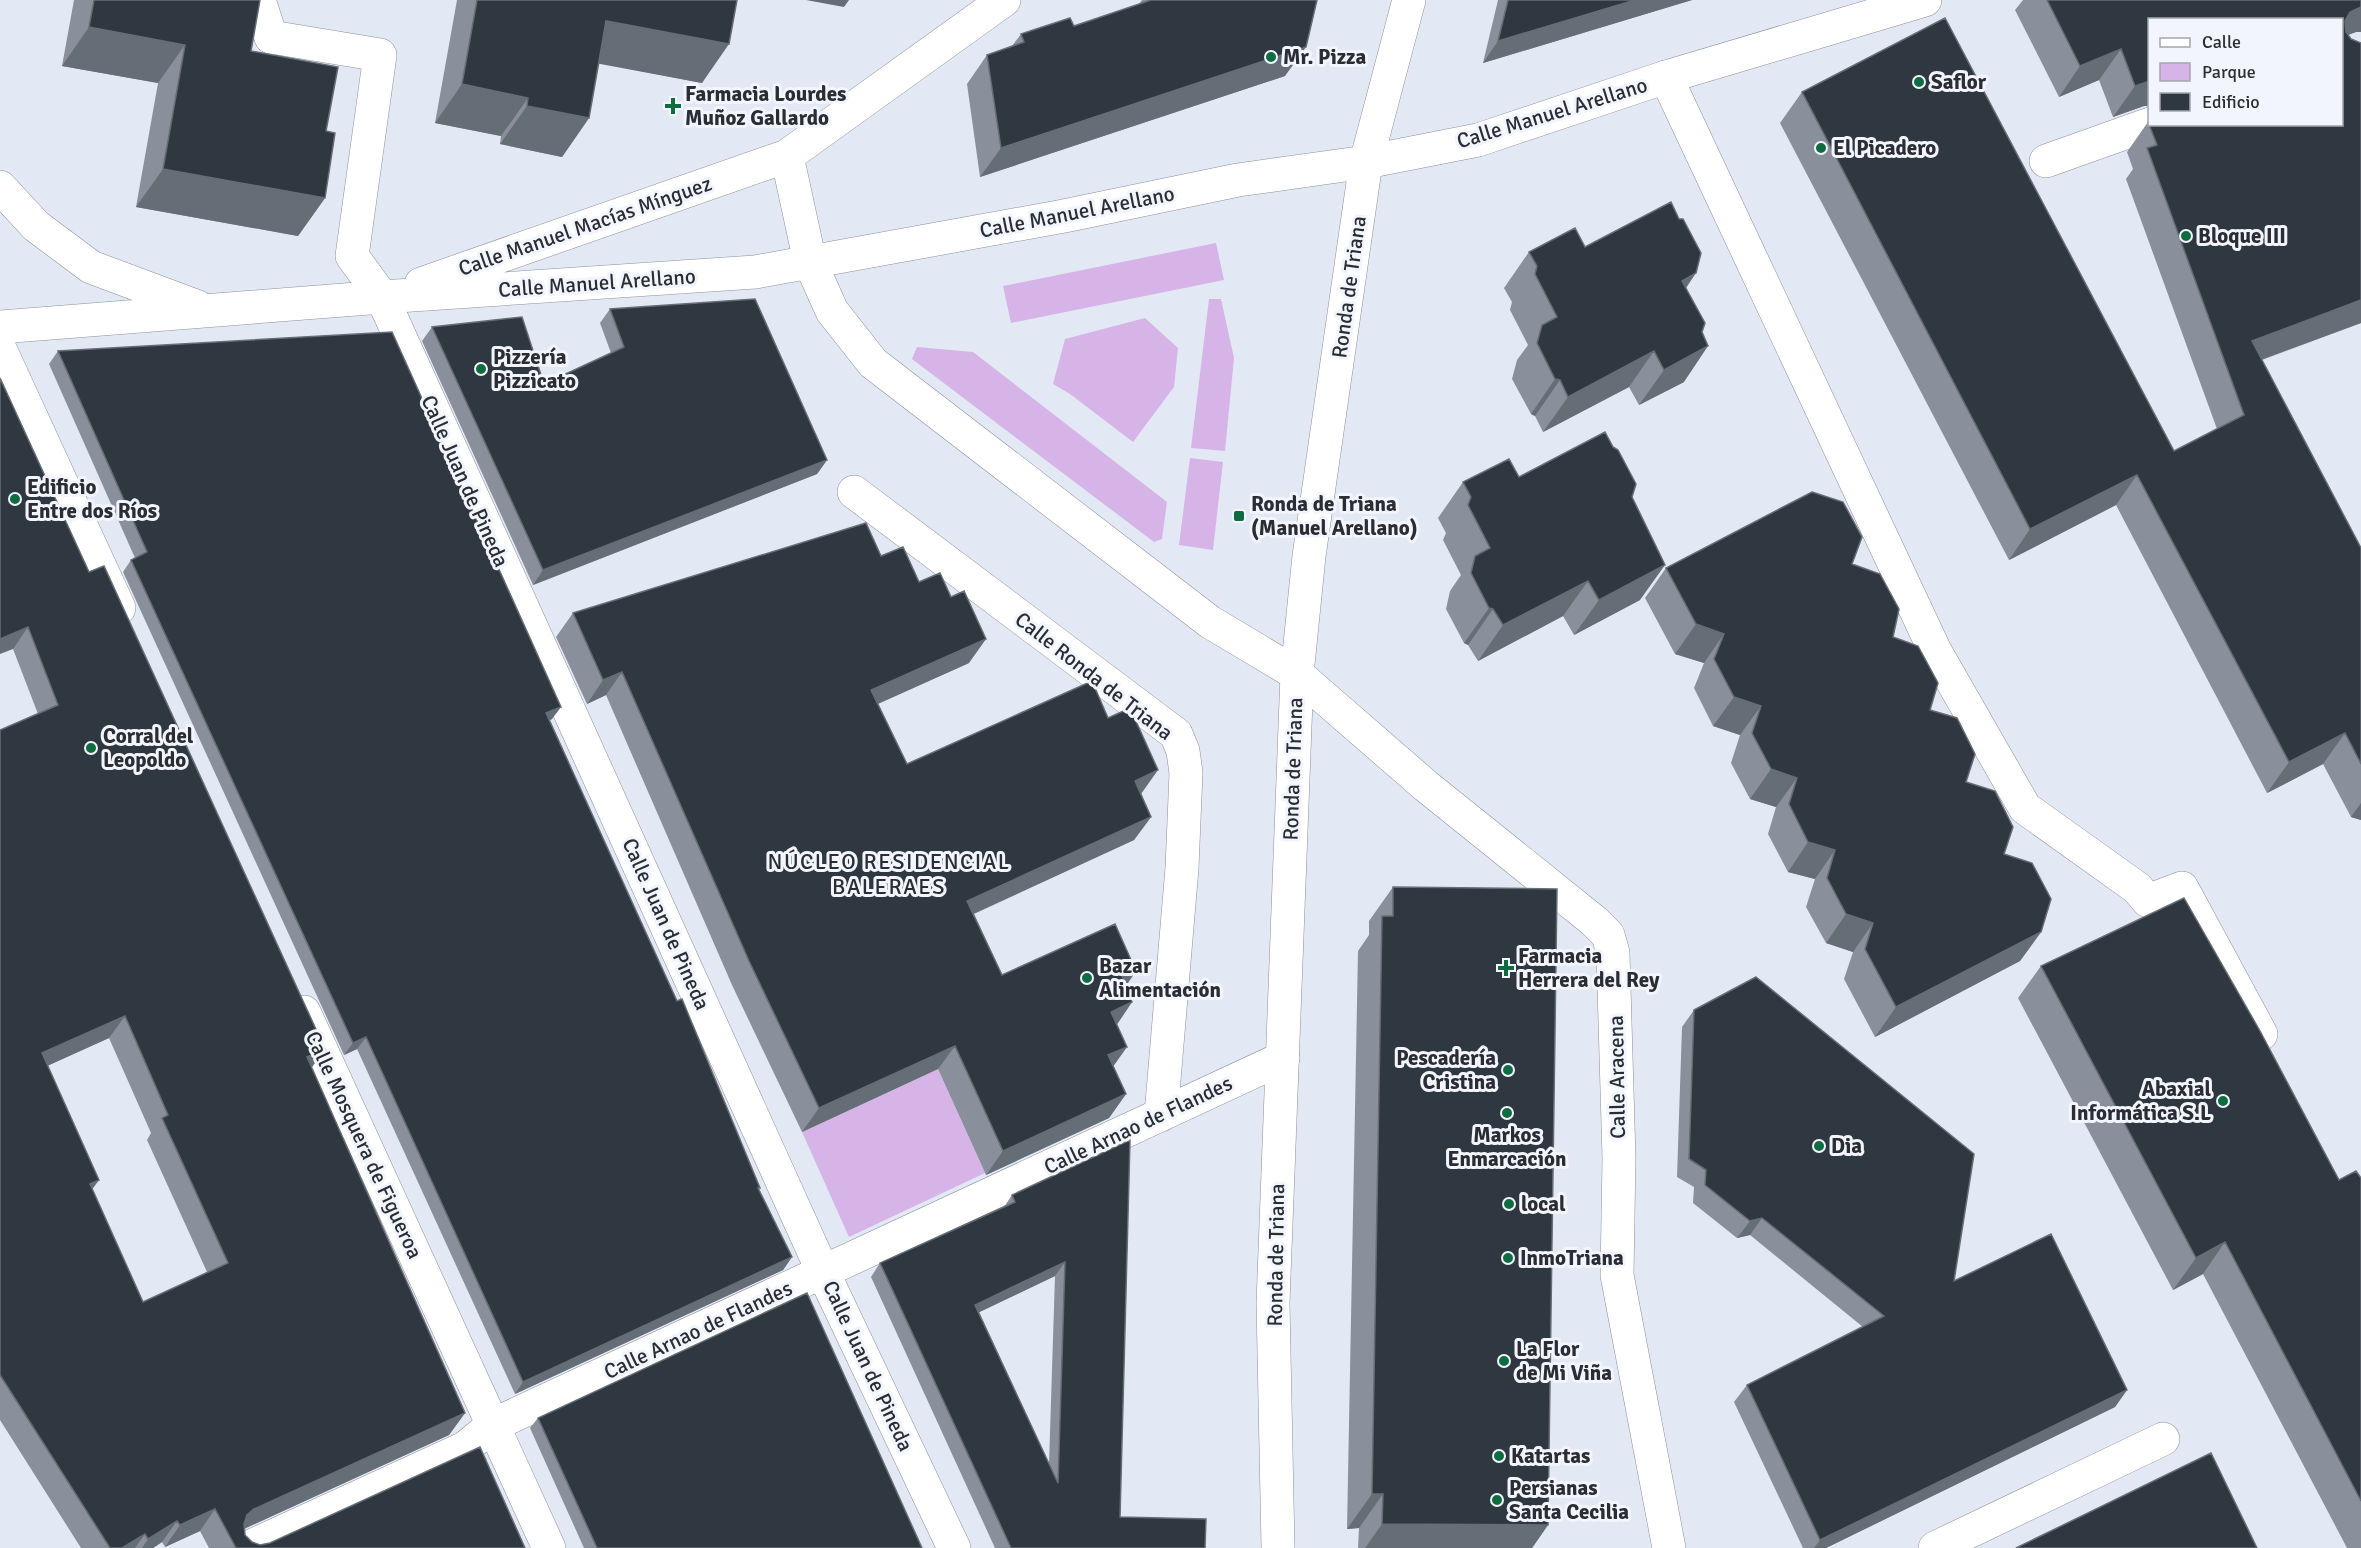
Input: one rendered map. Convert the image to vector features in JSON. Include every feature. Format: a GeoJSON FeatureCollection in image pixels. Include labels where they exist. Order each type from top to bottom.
{"type":"FeatureCollection","features":[{"type":"Feature","properties":{"kind":"street","name":"Calle Juan de Pineda"},"geometry":{"type":"LineString","coordinates":[[260,0],[271,37],[380,55],[352,256],[382,297],[824,1272],[954,1548]]}},
{"type":"Feature","properties":{"kind":"street","name":"Calle Manuel Macías Mínguez"},"geometry":{"type":"LineString","coordinates":[[382,297],[787,156],[1004,0]]}},
{"type":"Feature","properties":{"kind":"street","name":"Ronda de Triana"},"geometry":{"type":"LineString","coordinates":[[1278,1548],[1273,1303],[1297,674],[1309,556],[1366,162],[1409,0]]}},
{"type":"Feature","properties":{"kind":"street","name":"Calle Manuel Arellano"},"geometry":{"type":"LineString","coordinates":[[0,327],[382,297],[755,272],[1064,216],[1238,180],[1366,162],[1478,140],[1666,78],[1925,0]]}},
{"type":"Feature","properties":{"kind":"street"},"geometry":{"type":"LineString","coordinates":[[1666,78],[1935,651],[2025,808],[2137,888],[2148,901],[2181,888],[2275,1060]]}},
{"type":"Feature","properties":{"kind":"street"},"geometry":{"type":"LineString","coordinates":[[2046,161],[2148,125]]}},
{"type":"Feature","properties":{"kind":"street"},"geometry":{"type":"LineString","coordinates":[[787,156],[810,262]]}},
{"type":"Feature","properties":{"kind":"street","name":"Calle Manuel Arellano"},"geometry":{"type":"LineString","coordinates":[[0,187],[36,226],[92,267],[208,311]]}},
{"type":"Feature","properties":{"kind":"street","name":"Calle Aracena"},"geometry":{"type":"LineString","coordinates":[[810,262],[832,311],[873,363],[1210,622],[1297,674],[1426,786],[1594,921],[1608,935],[1613,953],[1616,1016],[1619,1158],[1617,1275],[1669,1548]]}},
{"type":"Feature","properties":{"kind":"street"},"geometry":{"type":"LineString","coordinates":[[0,349],[129,632]]}},
{"type":"Feature","properties":{"kind":"street","name":"Calle Ronda de Triana"},"geometry":{"type":"LineString","coordinates":[[854,492],[1176,734],[1183,751],[1186,773],[1182,868],[1161,1115]]}},
{"type":"Feature","properties":{"kind":"street","name":"Calle Mosquera de Figueroa"},"geometry":{"type":"LineString","coordinates":[[294,990],[549,1548]]}},
{"type":"Feature","properties":{"kind":"street","name":"Calle Arnao de Flandes"},"geometry":{"type":"LineString","coordinates":[[247,1548],[465,1448],[493,1425],[1283,1058]]}},
{"type":"Feature","properties":{"kind":"street"},"geometry":{"type":"LineString","coordinates":[[1935,1548],[2163,1439]]}},
{"type":"Feature","properties":{"kind":"green space"},"geometry":{"type":"Polygon","coordinates":[[[1216,243],[1224,280],[1011,323],[1003,286],[1216,243]]]}},
{"type":"Feature","properties":{"kind":"green space"},"geometry":{"type":"Polygon","coordinates":[[[1209,299],[1221,299],[1234,358],[1225,451],[1191,448],[1209,299]]]}},
{"type":"Feature","properties":{"kind":"green space"},"geometry":{"type":"Polygon","coordinates":[[[1145,318],[1178,348],[1174,387],[1133,442],[1070,394],[1053,384],[1065,339],[1145,318]]]}},
{"type":"Feature","properties":{"kind":"green space"},"geometry":{"type":"Polygon","coordinates":[[[917,347],[973,352],[1167,502],[1162,539],[1154,542],[912,359],[917,347]]]}},
{"type":"Feature","properties":{"kind":"green space"},"geometry":{"type":"Polygon","coordinates":[[[1190,458],[1223,462],[1213,550],[1179,545],[1190,458]]]}},
{"type":"Feature","properties":{"kind":"green space"},"geometry":{"type":"Polygon","coordinates":[[[938,1069],[985,1173],[849,1237],[802,1132],[938,1069]]]}},
{"type":"Feature","properties":{"kind":"building"},"geometry":{"type":"Polygon","coordinates":[[[94,0],[260,0],[251,51],[338,67],[326,131],[335,133],[325,198],[163,169],[185,45],[89,27],[94,0]]]}},
{"type":"Feature","properties":{"kind":"building"},"geometry":{"type":"Polygon","coordinates":[[[477,0],[737,0],[729,44],[606,21],[589,118],[527,106],[528,98],[462,84],[477,0]]]}},
{"type":"Feature","properties":{"kind":"building"},"geometry":{"type":"Polygon","coordinates":[[[1151,0],[1317,0],[1306,47],[1001,148],[987,55],[1024,42],[1021,34],[1070,18],[1074,26],[1151,0]]]}},
{"type":"Feature","properties":{"kind":"building"},"geometry":{"type":"Polygon","coordinates":[[[1508,0],[1635,0],[1498,41],[1508,0]]]}},
{"type":"Feature","properties":{"kind":"building"},"geometry":{"type":"Polygon","coordinates":[[[2047,0],[2361,0],[2361,7],[2350,12],[2345,21],[2346,32],[2351,39],[2361,43],[2361,300],[2252,341],[2361,548],[2361,764],[2345,733],[2289,762],[2137,475],[2030,529],[1802,92],[1945,18],[2174,451],[2244,415],[2147,148],[2157,145],[2150,126],[2343,126],[2343,18],[2148,18],[2148,82],[2135,86],[2121,49],[2080,66],[2047,0]]]}},
{"type":"Feature","properties":{"kind":"building"},"geometry":{"type":"Polygon","coordinates":[[[1671,202],[1701,253],[1696,273],[1682,281],[1705,323],[1702,332],[1708,346],[1664,370],[1654,351],[1568,397],[1560,380],[1555,379],[1537,343],[1542,325],[1557,317],[1535,274],[1537,266],[1529,252],[1575,228],[1585,247],[1671,202]]]}},
{"type":"Feature","properties":{"kind":"building"},"geometry":{"type":"Polygon","coordinates":[[[755,299],[827,460],[543,570],[432,327],[522,317],[544,384],[624,347],[610,309],[755,299]]]}},
{"type":"Feature","properties":{"kind":"building"},"geometry":{"type":"Polygon","coordinates":[[[392,332],[561,707],[546,713],[677,1001],[682,999],[760,1188],[758,1188],[792,1257],[523,1382],[366,1037],[353,1043],[131,560],[147,552],[58,351],[392,332]]]}},
{"type":"Feature","properties":{"kind":"building"},"geometry":{"type":"Polygon","coordinates":[[[0,378],[89,572],[104,566],[325,1049],[307,1057],[465,1413],[254,1509],[247,1515],[244,1524],[245,1535],[252,1542],[260,1545],[270,1543],[480,1447],[525,1548],[236,1548],[215,1509],[180,1525],[177,1521],[148,1539],[145,1534],[122,1548],[110,1548],[0,1375],[0,730],[58,705],[28,627],[0,639],[0,378]],[[125,1016],[42,1053],[99,1180],[90,1184],[143,1302],[228,1263],[162,1118],[168,1115],[125,1016]]]}},
{"type":"Feature","properties":{"kind":"building"},"geometry":{"type":"Polygon","coordinates":[[[1605,432],[1613,447],[1618,450],[1636,484],[1632,497],[1665,565],[1599,600],[1588,581],[1503,625],[1493,609],[1489,608],[1471,573],[1475,556],[1490,548],[1468,505],[1471,497],[1463,482],[1509,459],[1519,477],[1605,432]]]}},
{"type":"Feature","properties":{"kind":"building"},"geometry":{"type":"Polygon","coordinates":[[[1812,492],[1843,502],[1862,537],[1852,564],[1880,574],[1899,609],[1893,637],[1918,646],[1938,683],[1930,710],[1957,718],[1975,754],[1966,782],[1995,791],[2013,827],[2004,854],[2032,863],[2051,899],[2041,932],[1896,1007],[1865,949],[1873,923],[1846,914],[1827,878],[1835,850],[1808,842],[1789,804],[1797,778],[1771,769],[1752,733],[1761,706],[1734,697],[1714,659],[1724,634],[1696,624],[1666,568],[1812,492]]]}},
{"type":"Feature","properties":{"kind":"building"},"geometry":{"type":"Polygon","coordinates":[[[866,523],[881,556],[903,547],[919,582],[940,573],[951,597],[964,591],[986,639],[871,690],[907,764],[1092,681],[1108,718],[1130,708],[1158,770],[1135,781],[1151,817],[967,901],[1002,975],[1115,924],[1136,971],[1122,976],[1132,1002],[1111,1012],[1127,1047],[1108,1055],[1126,1094],[1003,1151],[955,1046],[819,1108],[749,961],[622,672],[603,680],[573,613],[866,523]]]}},
{"type":"Feature","properties":{"kind":"building"},"geometry":{"type":"Polygon","coordinates":[[[1393,887],[1557,889],[1548,1525],[1382,1524],[1383,1494],[1372,1494],[1382,916],[1393,916],[1393,887]]]}},
{"type":"Feature","properties":{"kind":"building"},"geometry":{"type":"Polygon","coordinates":[[[2184,898],[2260,1031],[2339,1180],[2356,1171],[2361,1178],[2361,1501],[2225,1242],[2196,1258],[2041,966],[2184,898]]]}},
{"type":"Feature","properties":{"kind":"building"},"geometry":{"type":"Polygon","coordinates":[[[1756,977],[1974,1154],[1954,1281],[2051,1234],[2127,1390],[1820,1540],[1747,1385],[1884,1316],[1762,1218],[1750,1221],[1705,1185],[1706,1170],[1689,1159],[1694,1010],[1756,977]]]}},
{"type":"Feature","properties":{"kind":"building"},"geometry":{"type":"Polygon","coordinates":[[[1130,1140],[1120,1517],[1206,1519],[1205,1548],[1011,1548],[880,1263],[1015,1202],[1012,1195],[1130,1140]],[[1065,1262],[975,1305],[1058,1483],[1065,1262]]]}},
{"type":"Feature","properties":{"kind":"building"},"geometry":{"type":"Polygon","coordinates":[[[807,1293],[922,1548],[597,1548],[538,1418],[807,1293]]]}},
{"type":"Feature","properties":{"kind":"building"},"geometry":{"type":"Polygon","coordinates":[[[2211,1453],[2257,1548],[2016,1548],[2211,1453]]]}},
{"type":"Feature","properties":{"kind":"place","name":"Mr. Pizza"},"geometry":{"type":"Point","coordinates":[1271,57]}},
{"type":"Feature","properties":{"kind":"place","name":"Saflor"},"geometry":{"type":"Point","coordinates":[1919,82]}},
{"type":"Feature","properties":{"kind":"place","name":"Farmacia Lourdes Muñoz Gallardo"},"geometry":{"type":"Point","coordinates":[673,106]}},
{"type":"Feature","properties":{"kind":"place","name":"El Picadero"},"geometry":{"type":"Point","coordinates":[1821,148]}},
{"type":"Feature","properties":{"kind":"place","name":"Bloque III"},"geometry":{"type":"Point","coordinates":[2186,236]}},
{"type":"Feature","properties":{"kind":"place","name":"Pizzería Pizzicato"},"geometry":{"type":"Point","coordinates":[481,369]}},
{"type":"Feature","properties":{"kind":"place","name":"Edificio Entre dos Ríos"},"geometry":{"type":"Point","coordinates":[15,499]}},
{"type":"Feature","properties":{"kind":"place","name":"Ronda de Triana (Manuel Arellano)"},"geometry":{"type":"Point","coordinates":[1239,516]}},
{"type":"Feature","properties":{"kind":"place","name":"Corral del Leopoldo"},"geometry":{"type":"Point","coordinates":[91,748]}},
{"type":"Feature","properties":{"kind":"place","name":"Farmacia Herrera del Rey"},"geometry":{"type":"Point","coordinates":[1506,968]}},
{"type":"Feature","properties":{"kind":"place","name":"Bazar Alimentación"},"geometry":{"type":"Point","coordinates":[1087,978]}},
{"type":"Feature","properties":{"kind":"place","name":"Pescadería Cristina"},"geometry":{"type":"Point","coordinates":[1508,1070]}},
{"type":"Feature","properties":{"kind":"place","name":"Abaxial Informática S.L"},"geometry":{"type":"Point","coordinates":[2223,1101]}},
{"type":"Feature","properties":{"kind":"place","name":"Markos Enmarcación"},"geometry":{"type":"Point","coordinates":[1507,1113]}},
{"type":"Feature","properties":{"kind":"place","name":"Dia"},"geometry":{"type":"Point","coordinates":[1819,1146]}},
{"type":"Feature","properties":{"kind":"place","name":"local"},"geometry":{"type":"Point","coordinates":[1509,1204]}},
{"type":"Feature","properties":{"kind":"place","name":"InmoTriana"},"geometry":{"type":"Point","coordinates":[1508,1258]}},
{"type":"Feature","properties":{"kind":"place","name":"La Flor de Mi Viña"},"geometry":{"type":"Point","coordinates":[1504,1361]}},
{"type":"Feature","properties":{"kind":"place","name":"Katartas"},"geometry":{"type":"Point","coordinates":[1499,1456]}},
{"type":"Feature","properties":{"kind":"place","name":"Persianas Santa Cecilia"},"geometry":{"type":"Point","coordinates":[1497,1500]}},
{"type":"Feature","properties":{"kind":"district","name":"NÚCLEO RESIDENCIAL BALERAES"},"geometry":{"type":"Point","coordinates":[889,874]}}]}
